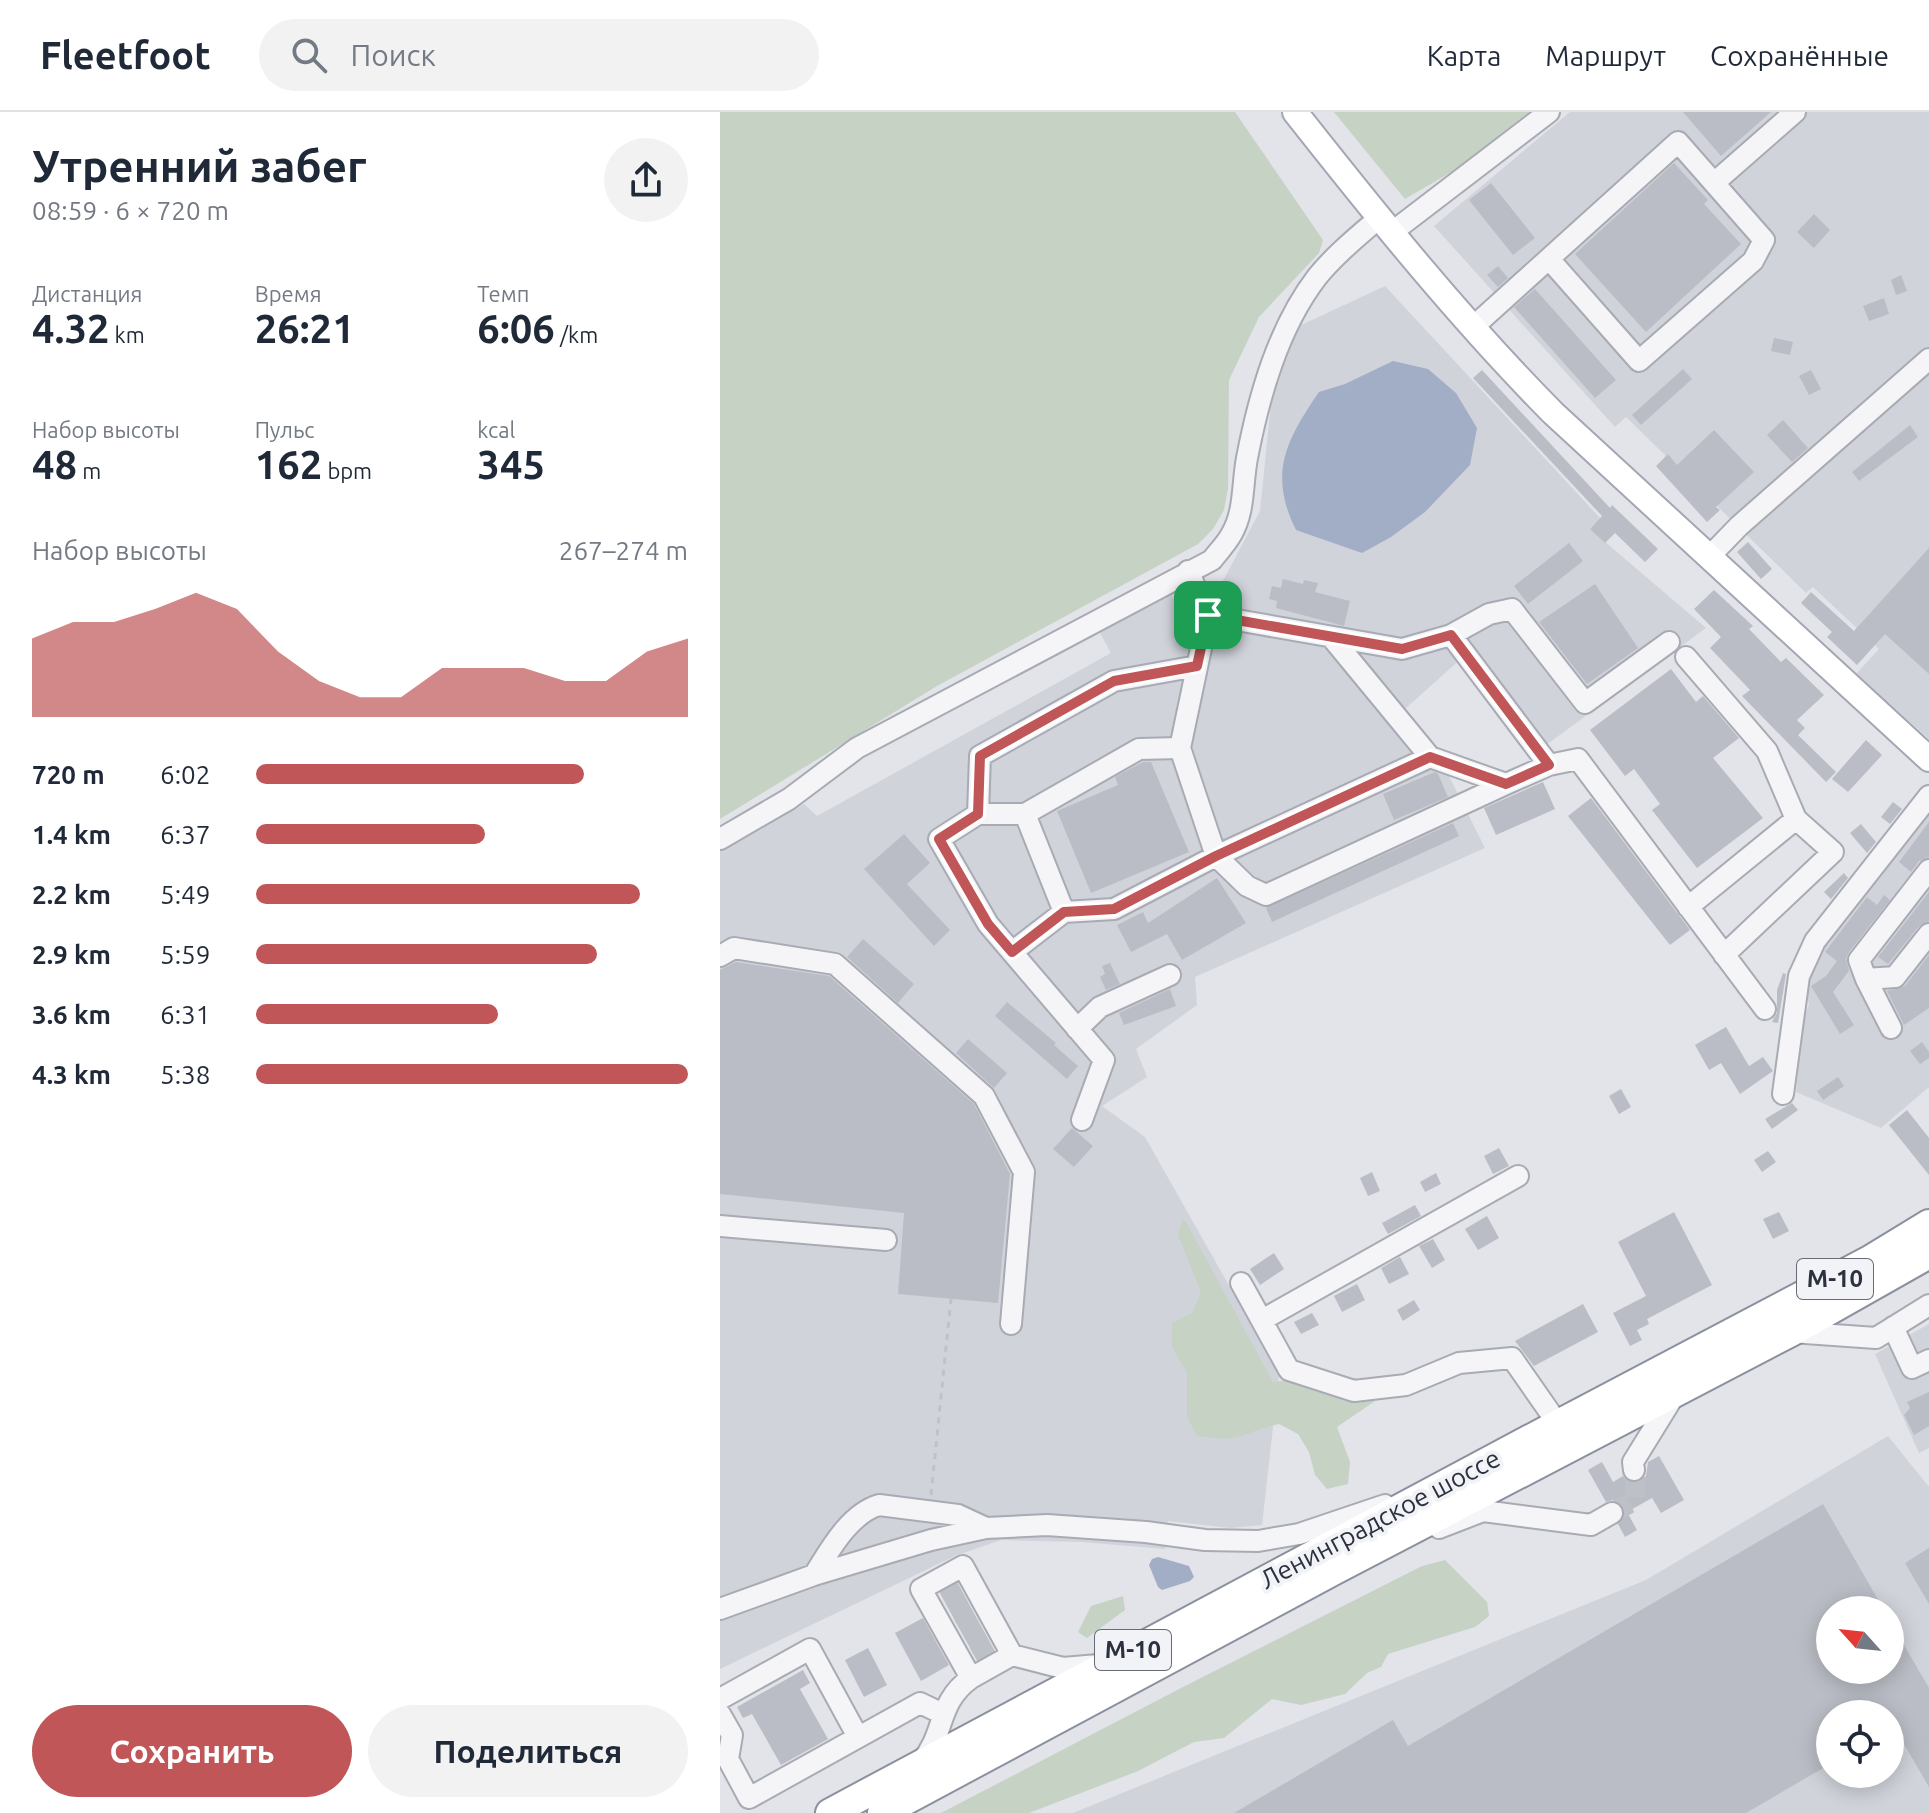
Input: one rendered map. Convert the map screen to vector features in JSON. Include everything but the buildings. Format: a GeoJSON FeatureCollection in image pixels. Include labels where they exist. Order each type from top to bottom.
{"type":"FeatureCollection","features":[{"type":"Feature","properties":{"kind":"highway","name":"Ленинградское шоссе"},"geometry":{"type":"LineString","coordinates":[[830,1813],[1870,1260],[1929,1224]]}},
{"type":"Feature","properties":{"kind":"highway","name":"Ленинградское шоссе"},"geometry":{"type":"LineString","coordinates":[[882,1813],[1335,1570],[1791,1332],[1929,1254]]}},
{"type":"Feature","properties":{"kind":"main road"},"geometry":{"type":"LineString","coordinates":[[1295,112],[1385,226],[1472,328],[1553,413],[1929,759]]}},
{"type":"Feature","properties":{"kind":"street"},"geometry":{"type":"LineString","coordinates":[[720,839],[789,799],[857,748],[1212,560],[1232,534],[1242,505],[1247,460],[1275,355],[1294,313],[1317,278],[1335,258],[1549,112]]}},
{"type":"Feature","properties":{"kind":"street"},"geometry":{"type":"LineString","coordinates":[[1714,183],[1795,112]]}},
{"type":"Feature","properties":{"kind":"street"},"geometry":{"type":"LineString","coordinates":[[1472,328],[1678,142],[1764,240],[1753,261],[1639,361],[1549,259]]}},
{"type":"Feature","properties":{"kind":"street"},"geometry":{"type":"LineString","coordinates":[[1709,557],[1739,526],[1929,359]]}},
{"type":"Feature","properties":{"kind":"street"},"geometry":{"type":"LineString","coordinates":[[1188,571],[1208,615],[1180,748],[1216,856],[1247,886],[1266,895],[1549,765],[1578,759],[1765,1009]]}},
{"type":"Feature","properties":{"kind":"street"},"geometry":{"type":"LineString","coordinates":[[1208,615],[1402,649],[1451,635],[1489,614],[1512,609],[1585,703],[1669,642]]}},
{"type":"Feature","properties":{"kind":"street"},"geometry":{"type":"LineString","coordinates":[[1451,635],[1549,765]]}},
{"type":"Feature","properties":{"kind":"street"},"geometry":{"type":"LineString","coordinates":[[1332,638],[1430,757],[1506,784]]}},
{"type":"Feature","properties":{"kind":"street"},"geometry":{"type":"LineString","coordinates":[[1686,657],[1767,751],[1796,819],[1833,852],[1724,955]]}},
{"type":"Feature","properties":{"kind":"street"},"geometry":{"type":"LineString","coordinates":[[978,814],[980,756],[1114,681],[1197,666]]}},
{"type":"Feature","properties":{"kind":"street"},"geometry":{"type":"LineString","coordinates":[[1082,1120],[1104,1060],[988,924],[939,839],[978,814],[1025,814],[1139,749],[1180,748]]}},
{"type":"Feature","properties":{"kind":"street"},"geometry":{"type":"LineString","coordinates":[[1012,952],[1064,912],[1114,909],[1216,856],[1430,757]]}},
{"type":"Feature","properties":{"kind":"street"},"geometry":{"type":"LineString","coordinates":[[1783,1094],[1799,976],[1815,941],[1929,796]]}},
{"type":"Feature","properties":{"kind":"street"},"geometry":{"type":"LineString","coordinates":[[1025,814],[1064,912]]}},
{"type":"Feature","properties":{"kind":"street"},"geometry":{"type":"LineString","coordinates":[[1688,907],[1796,819]]}},
{"type":"Feature","properties":{"kind":"street"},"geometry":{"type":"LineString","coordinates":[[1891,1028],[1859,960],[1929,870]]}},
{"type":"Feature","properties":{"kind":"street"},"geometry":{"type":"LineString","coordinates":[[1866,979],[1895,977],[1929,934]]}},
{"type":"Feature","properties":{"kind":"street"},"geometry":{"type":"LineString","coordinates":[[720,956],[734,948],[835,964],[984,1096],[1024,1172],[1011,1324]]}},
{"type":"Feature","properties":{"kind":"street"},"geometry":{"type":"LineString","coordinates":[[1077,1029],[1100,1007],[1170,975]]}},
{"type":"Feature","properties":{"kind":"street"},"geometry":{"type":"LineString","coordinates":[[1262,1320],[1518,1176]]}},
{"type":"Feature","properties":{"kind":"street"},"geometry":{"type":"LineString","coordinates":[[720,1226],[886,1240]]}},
{"type":"Feature","properties":{"kind":"street"},"geometry":{"type":"LineString","coordinates":[[1241,1283],[1289,1370],[1354,1391],[1406,1385],[1459,1363],[1512,1358],[1558,1424]]}},
{"type":"Feature","properties":{"kind":"street"},"geometry":{"type":"LineString","coordinates":[[1791,1332],[1876,1338],[1929,1305]]}},
{"type":"Feature","properties":{"kind":"street"},"geometry":{"type":"LineString","coordinates":[[1893,1327],[1912,1368],[1929,1360]]}},
{"type":"Feature","properties":{"kind":"street"},"geometry":{"type":"LineString","coordinates":[[1634,1470],[1633,1462],[1675,1393]]}},
{"type":"Feature","properties":{"kind":"street"},"geometry":{"type":"LineString","coordinates":[[720,1609],[814,1575],[931,1540],[986,1528],[1047,1525],[1205,1540],[1258,1541],[1299,1534],[1436,1489]]}},
{"type":"Feature","properties":{"kind":"street"},"geometry":{"type":"LineString","coordinates":[[814,1575],[859,1515],[879,1505],[958,1515],[986,1528]]}},
{"type":"Feature","properties":{"kind":"street"},"geometry":{"type":"LineString","coordinates":[[1335,1570],[1483,1511],[1591,1525],[1612,1513]]}},
{"type":"Feature","properties":{"kind":"street"},"geometry":{"type":"LineString","coordinates":[[917,1766],[935,1741],[949,1699],[954,1635],[921,1589],[953,1571],[963,1566],[986,1618],[1063,1668],[1110,1663]]}},
{"type":"Feature","properties":{"kind":"street"},"geometry":{"type":"LineString","coordinates":[[954,1635],[986,1618]]}},
{"type":"Feature","properties":{"kind":"street"},"geometry":{"type":"LineString","coordinates":[[720,1699],[810,1649],[858,1737]]}},
{"type":"Feature","properties":{"kind":"street"},"geometry":{"type":"LineString","coordinates":[[720,1714],[732,1735],[724,1762],[749,1798],[920,1703],[943,1714]]}},
{"type":"Feature","properties":{"kind":"path"},"geometry":{"type":"LineString","coordinates":[[931,1495],[951,1299]]}},
{"type":"Feature","properties":{"kind":"shaded area"},"geometry":{"type":"Polygon","coordinates":[[[1570,112],[1929,112],[1929,739],[1856,674],[1879,649],[1813,587],[1806,593],[1626,417],[1615,427],[1434,226],[1570,112]]]}},
{"type":"Feature","properties":{"kind":"shaded area"},"geometry":{"type":"Polygon","coordinates":[[[1385,286],[1600,518],[1590,529],[1706,628],[1546,745],[1473,648],[1405,709],[1438,754],[1485,848],[1195,977],[1197,1005],[1136,1049],[1147,1077],[1102,1106],[1145,1137],[1279,1374],[1262,1525],[1230,1528],[1168,1521],[1165,1549],[1001,1540],[955,1556],[720,1669],[720,849],[804,804],[817,816],[1111,653],[1099,631],[1170,592],[1180,612],[1217,592],[1260,511],[1271,402],[1297,327],[1385,286]]]}},
{"type":"Feature","properties":{"kind":"shaded area"},"geometry":{"type":"Polygon","coordinates":[[[1929,804],[1929,1087],[1881,1128],[1796,1092],[1802,1023],[1809,1005],[1805,988],[1815,951],[1929,804]]]}},
{"type":"Feature","properties":{"kind":"shaded area"},"geometry":{"type":"Polygon","coordinates":[[[1929,1324],[1929,1448],[1919,1453],[1875,1354],[1929,1324]]]}},
{"type":"Feature","properties":{"kind":"shaded area"},"geometry":{"type":"Polygon","coordinates":[[[1888,1436],[1929,1487],[1929,1813],[1073,1813],[1646,1580],[1888,1436]]]}},
{"type":"Feature","properties":{"kind":"green space"},"geometry":{"type":"Polygon","coordinates":[[[720,112],[1235,112],[1323,240],[1319,253],[1259,317],[1229,380],[1228,488],[1224,510],[1213,529],[1198,544],[937,686],[720,819],[720,112]]]}},
{"type":"Feature","properties":{"kind":"green space"},"geometry":{"type":"Polygon","coordinates":[[[1334,112],[1529,112],[1458,168],[1405,199],[1334,112]]]}},
{"type":"Feature","properties":{"kind":"green space"},"geometry":{"type":"Polygon","coordinates":[[[1182,1220],[1186,1222],[1273,1382],[1293,1379],[1375,1401],[1337,1427],[1350,1462],[1348,1484],[1327,1489],[1315,1475],[1309,1452],[1298,1434],[1279,1424],[1231,1438],[1196,1435],[1187,1416],[1187,1373],[1172,1347],[1172,1323],[1192,1313],[1201,1292],[1178,1235],[1182,1220]]]}},
{"type":"Feature","properties":{"kind":"green space"},"geometry":{"type":"Polygon","coordinates":[[[1445,1560],[1487,1602],[1489,1616],[1475,1627],[1388,1654],[1381,1667],[1367,1673],[1345,1694],[1301,1705],[1272,1699],[1224,1738],[1194,1742],[1138,1771],[1029,1813],[941,1813],[1422,1566],[1445,1560]]]}},
{"type":"Feature","properties":{"kind":"green space"},"geometry":{"type":"Polygon","coordinates":[[[1123,1596],[1125,1610],[1087,1638],[1078,1632],[1091,1606],[1123,1596]]]}},
{"type":"Feature","properties":{"kind":"water"},"geometry":{"type":"Polygon","coordinates":[[[1393,361],[1428,369],[1456,393],[1477,428],[1470,465],[1425,512],[1391,537],[1362,553],[1296,530],[1283,492],[1282,474],[1290,442],[1298,426],[1319,392],[1345,384],[1393,361]]]}},
{"type":"Feature","properties":{"kind":"water"},"geometry":{"type":"Polygon","coordinates":[[[1158,1557],[1189,1566],[1194,1577],[1162,1590],[1149,1565],[1152,1559],[1158,1557]]]}},
{"type":"Feature","properties":{"kind":"tunnel"},"geometry":{"type":"LineString","coordinates":[[1612,1513],[1636,1500],[1634,1470]]}},
{"type":"Feature","properties":{"kind":"tunnel"},"geometry":{"type":"LineString","coordinates":[[943,1598],[962,1588]]}},
{"type":"Feature","properties":{"kind":"tunnel"},"geometry":{"type":"LineString","coordinates":[[951,1613],[970,1603]]}},
{"type":"Feature","properties":{"kind":"tunnel"},"geometry":{"type":"LineString","coordinates":[[959,1628],[978,1617]]}},
{"type":"Feature","properties":{"kind":"tunnel"},"geometry":{"type":"LineString","coordinates":[[967,1642],[986,1631]]}},
{"type":"Feature","properties":{"kind":"tunnel"},"geometry":{"type":"LineString","coordinates":[[975,1657],[994,1646]]}},
{"type":"Feature","properties":{"kind":"route"},"geometry":{"type":"LineString","coordinates":[[1208,615],[1402,649],[1451,635],[1549,765],[1506,784],[1430,757],[1216,856],[1114,909],[1064,912],[1012,952],[988,924],[939,839],[978,814],[980,756],[1114,681],[1197,666],[1208,615]]}}]}
